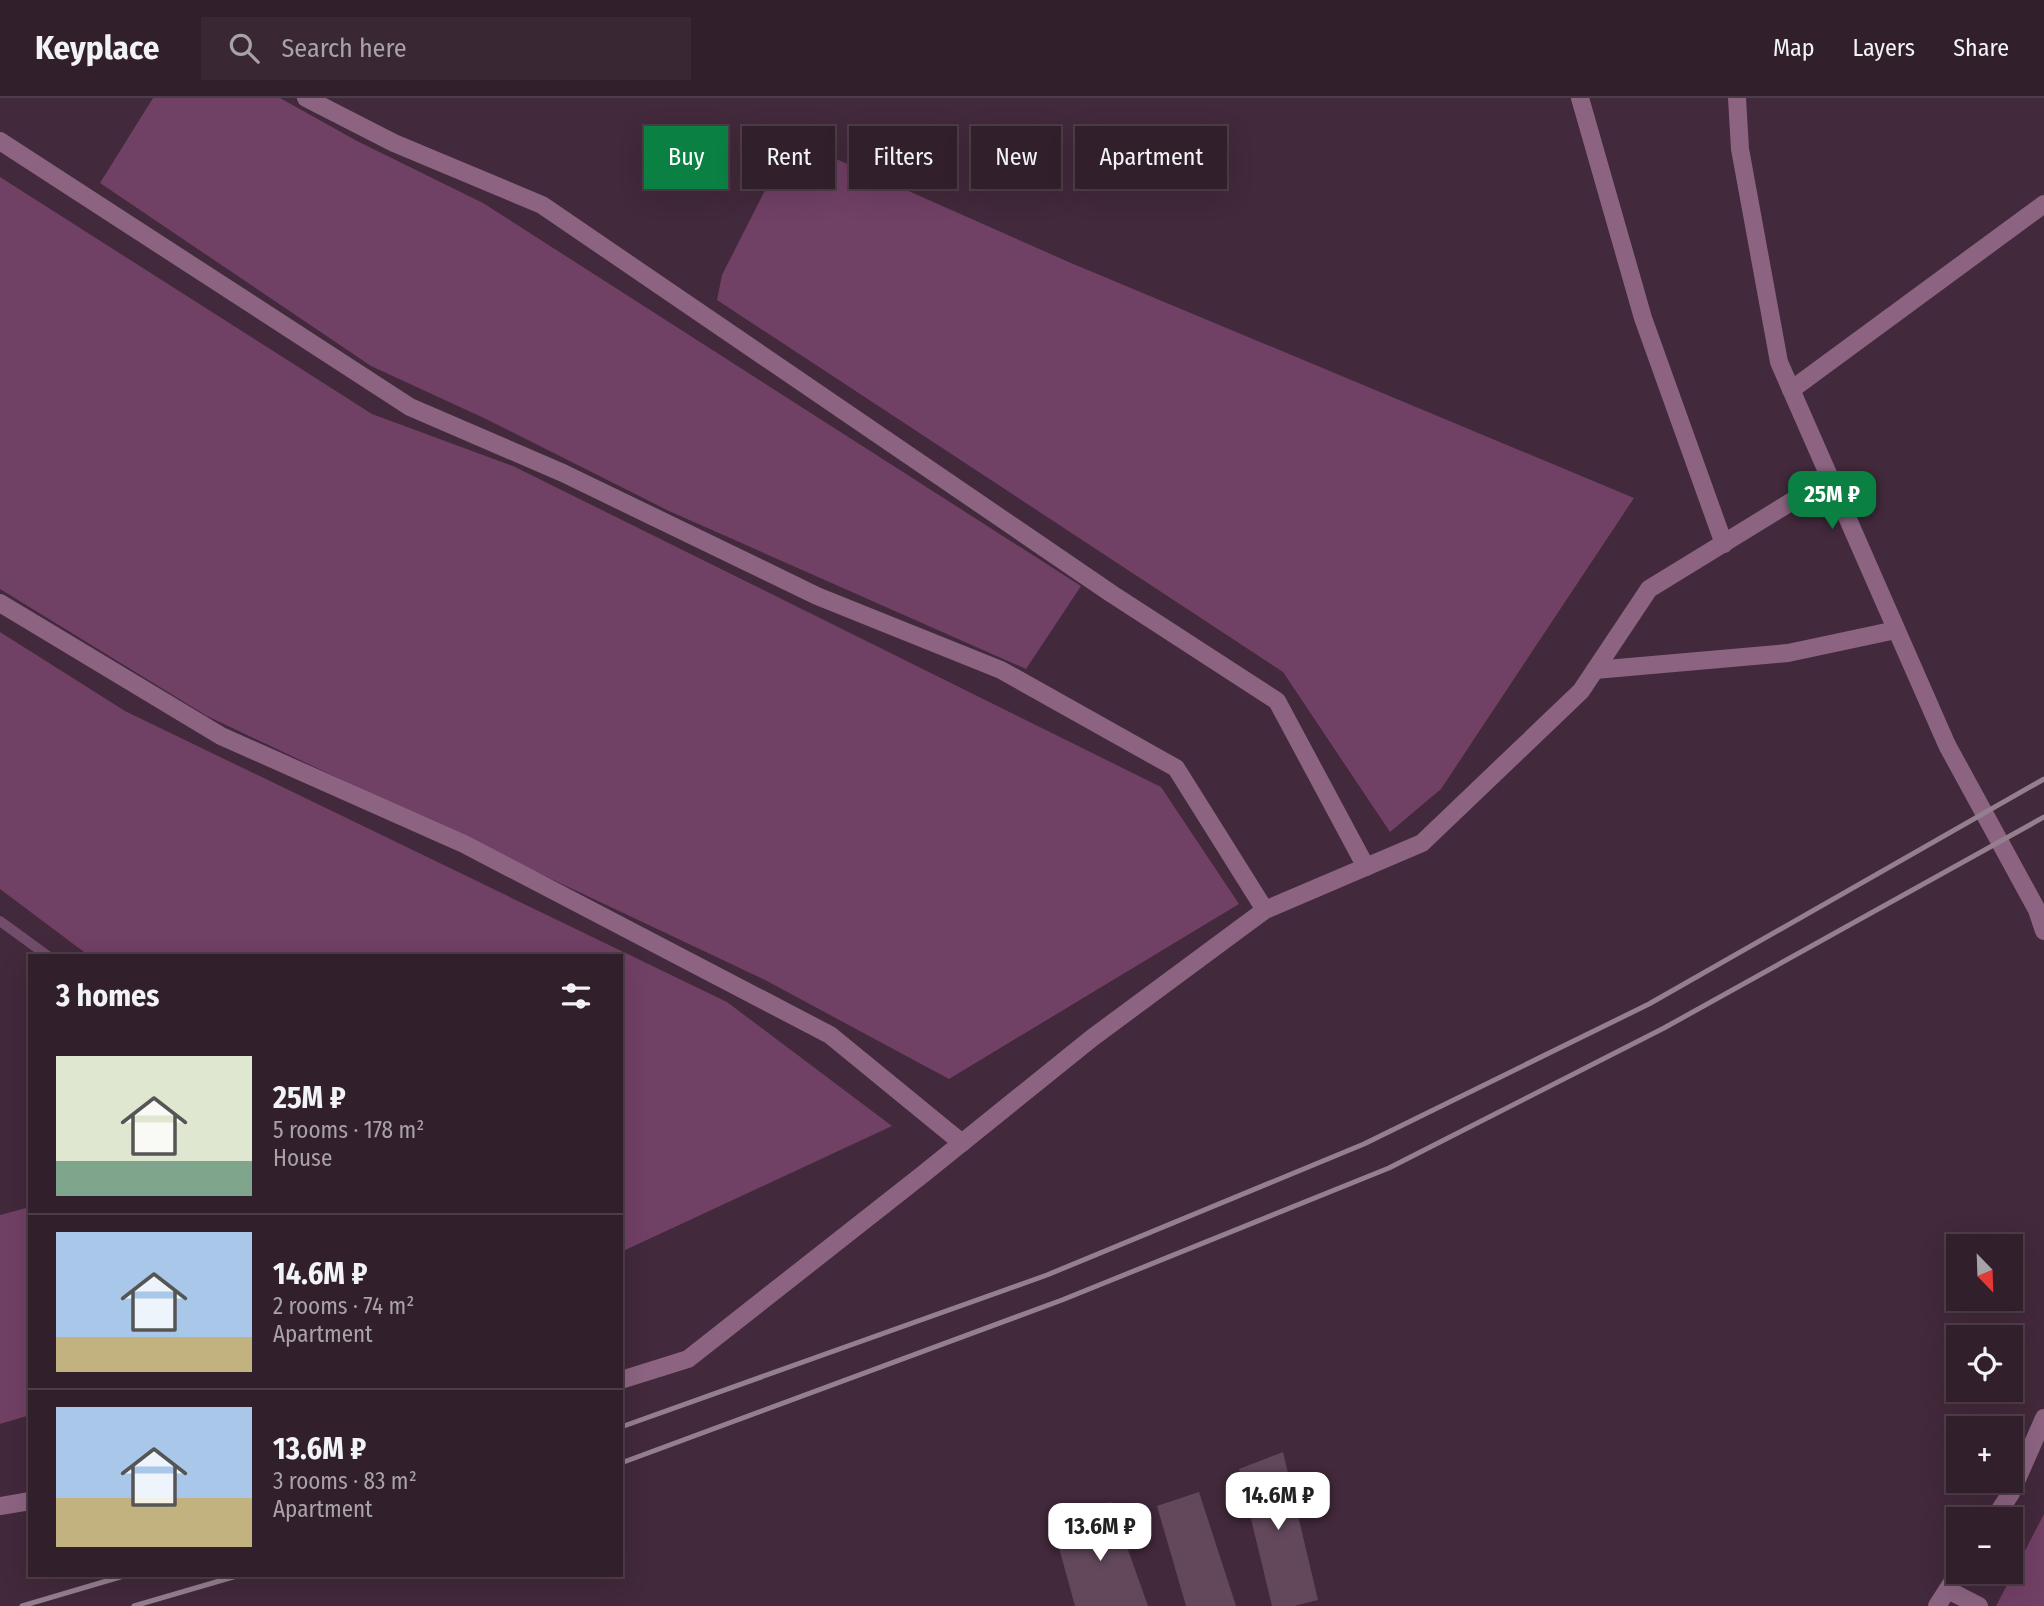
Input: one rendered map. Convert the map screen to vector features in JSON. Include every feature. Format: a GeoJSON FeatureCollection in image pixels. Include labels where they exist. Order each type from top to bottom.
{"type":"FeatureCollection","features":[{"type":"Feature","properties":{"kind":"street"},"geometry":{"type":"LineString","coordinates":[[306,98],[394,143],[542,205],[1112,594],[1277,701],[1366,867]]}},
{"type":"Feature","properties":{"kind":"street"},"geometry":{"type":"LineString","coordinates":[[1580,98],[1643,318],[1724,544]]}},
{"type":"Feature","properties":{"kind":"street"},"geometry":{"type":"LineString","coordinates":[[1737,98],[1740,149],[1779,362],[1947,745],[2037,911],[2044,931]]}},
{"type":"Feature","properties":{"kind":"street"},"geometry":{"type":"LineString","coordinates":[[0,141],[410,407],[563,473],[817,596],[1001,670],[1175,768],[1265,910]]}},
{"type":"Feature","properties":{"kind":"street"},"geometry":{"type":"LineString","coordinates":[[1791,390],[2044,204]]}},
{"type":"Feature","properties":{"kind":"street"},"geometry":{"type":"LineString","coordinates":[[623,1379],[688,1359],[1092,1038],[1265,910],[1422,844],[1581,691],[1649,589],[1830,478]]}},
{"type":"Feature","properties":{"kind":"street"},"geometry":{"type":"LineString","coordinates":[[0,603],[221,736],[464,844],[831,1035],[962,1143]]}},
{"type":"Feature","properties":{"kind":"street"},"geometry":{"type":"LineString","coordinates":[[1595,670],[1788,653],[1896,630]]}},
{"type":"Feature","properties":{"kind":"street"},"geometry":{"type":"LineString","coordinates":[[2002,1507],[2011,1493],[2044,1418]]}},
{"type":"Feature","properties":{"kind":"street"},"geometry":{"type":"LineString","coordinates":[[0,1506],[28,1501]]}},
{"type":"Feature","properties":{"kind":"street"},"geometry":{"type":"LineString","coordinates":[[1937,1606],[1952,1584]]}},
{"type":"Feature","properties":{"kind":"street"},"geometry":{"type":"LineString","coordinates":[[1948,1590],[1979,1606]]}},
{"type":"Feature","properties":{"kind":"shaded area"},"geometry":{"type":"Polygon","coordinates":[[[153,98],[280,98],[357,141],[483,203],[1081,586],[1026,669],[669,511],[486,419],[371,366],[100,183],[153,98]]]}},
{"type":"Feature","properties":{"kind":"shaded area"},"geometry":{"type":"Polygon","coordinates":[[[835,158],[849,165],[849,189],[904,189],[1071,263],[1634,498],[1441,789],[1390,832],[1283,672],[717,300],[722,275],[766,189],[835,189],[835,158]]]}},
{"type":"Feature","properties":{"kind":"shaded area"},"geometry":{"type":"Polygon","coordinates":[[[0,177],[372,414],[513,466],[1161,787],[1239,904],[949,1079],[765,980],[207,716],[0,589],[0,177]]]}},
{"type":"Feature","properties":{"kind":"shaded area"},"geometry":{"type":"Polygon","coordinates":[[[0,632],[125,711],[727,1002],[892,1126],[623,1251],[623,954],[87,954],[0,889],[0,632]]]}},
{"type":"Feature","properties":{"kind":"shaded area"},"geometry":{"type":"Polygon","coordinates":[[[28,1208],[28,1416],[0,1424],[0,1215],[28,1208]]]}},
{"type":"Feature","properties":{"kind":"shaded area"},"geometry":{"type":"Polygon","coordinates":[[[2044,1514],[2044,1606],[1996,1606],[2007,1584],[2023,1584],[2023,1554],[2044,1514]]]}},
{"type":"Feature","properties":{"kind":"building"},"geometry":{"type":"Polygon","coordinates":[[[1283,1452],[1318,1600],[1294,1606],[1272,1606],[1239,1469],[1283,1452]]]}},
{"type":"Feature","properties":{"kind":"building"},"geometry":{"type":"Polygon","coordinates":[[[1199,1492],[1236,1606],[1186,1606],[1157,1506],[1199,1492]]]}},
{"type":"Feature","properties":{"kind":"building"},"geometry":{"type":"Polygon","coordinates":[[[1111,1502],[1148,1606],[1075,1606],[1056,1537],[1087,1527],[1082,1512],[1111,1502]]]}},
{"type":"Feature","properties":{"kind":"waterway"},"geometry":{"type":"LineString","coordinates":[[0,921],[45,954]]}},
{"type":"Feature","properties":{"kind":"railway"},"geometry":{"type":"LineString","coordinates":[[623,1426],[1047,1275],[1364,1144],[1649,1004],[2044,779]]}},
{"type":"Feature","properties":{"kind":"railway"},"geometry":{"type":"LineString","coordinates":[[623,1462],[1062,1300],[1389,1168],[1664,1028],[2044,817]]}},
{"type":"Feature","properties":{"kind":"railway"},"geometry":{"type":"LineString","coordinates":[[22,1606],[120,1577]]}},
{"type":"Feature","properties":{"kind":"railway"},"geometry":{"type":"LineString","coordinates":[[134,1606],[233,1577]]}}]}
